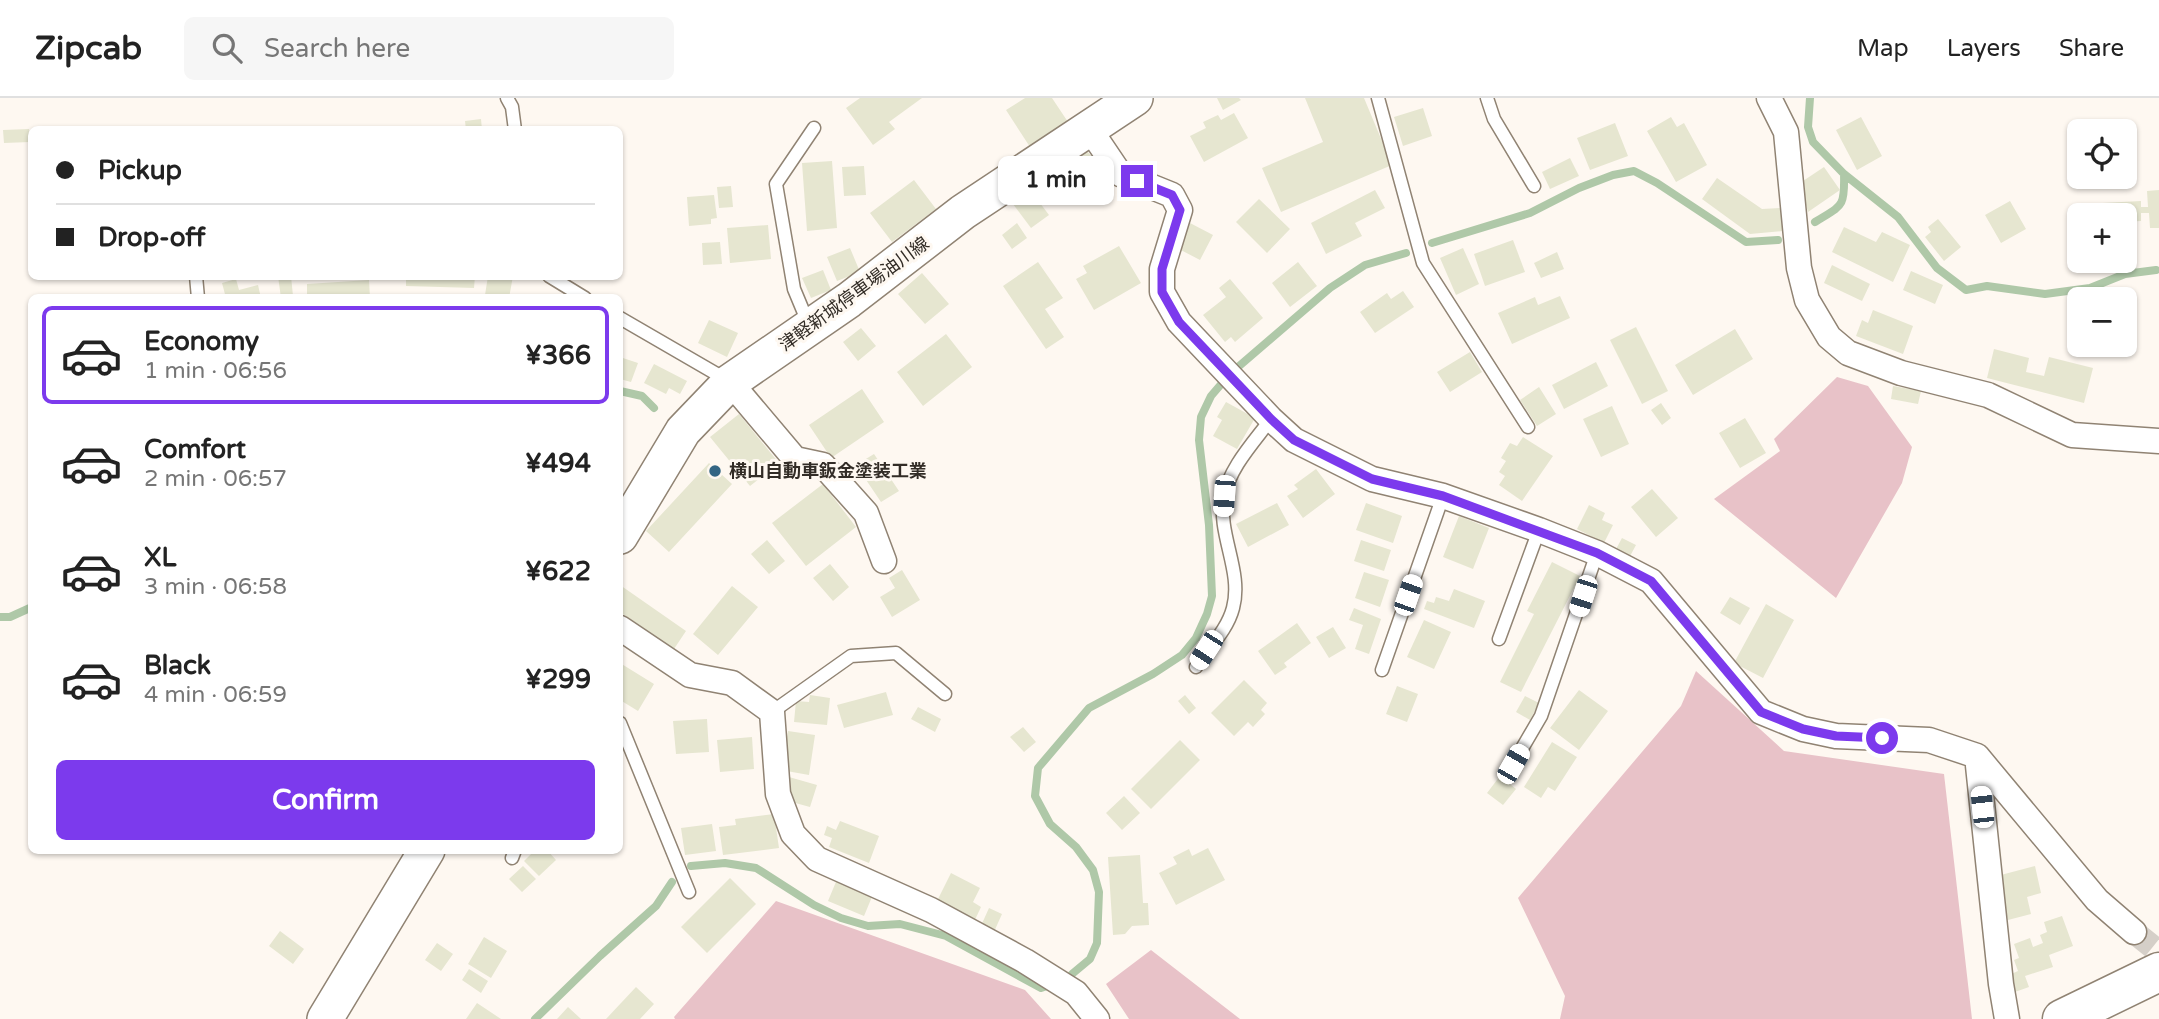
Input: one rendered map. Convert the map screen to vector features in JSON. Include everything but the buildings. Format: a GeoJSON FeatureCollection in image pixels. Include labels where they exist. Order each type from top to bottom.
{"type":"FeatureCollection","features":[{"type":"Feature","properties":{"kind":"highway"},"geometry":{"type":"LineString","coordinates":[[2062,1019],[2159,972]]}},
{"type":"Feature","properties":{"kind":"highway"},"geometry":{"type":"LineString","coordinates":[[2089,1019],[2159,978]]}},
{"type":"Feature","properties":{"kind":"main road","name":"津軽新城停車場油川線"},"geometry":{"type":"LineString","coordinates":[[623,531],[683,430],[730,382],[849,300],[963,212],[1135,98]]}},
{"type":"Feature","properties":{"kind":"main road"},"geometry":{"type":"LineString","coordinates":[[325,1019],[425,854]]}},
{"type":"Feature","properties":{"kind":"street"},"geometry":{"type":"LineString","coordinates":[[1769,98],[1786,132],[1799,268],[1807,300],[1829,337],[1848,353],[1901,373],[1988,395],[2072,435],[2159,441]]}},
{"type":"Feature","properties":{"kind":"street"},"geometry":{"type":"LineString","coordinates":[[1089,128],[1120,174],[1172,195],[1180,210],[1162,269],[1162,292],[1179,322],[1294,440],[1372,479],[1443,496],[1539,530],[1597,553],[1651,581],[1761,712],[1803,729],[1836,736],[1928,740],[1977,756],[2097,900],[2134,932]]}},
{"type":"Feature","properties":{"kind":"street"},"geometry":{"type":"LineString","coordinates":[[730,382],[795,459],[824,465],[866,513],[884,561]]}},
{"type":"Feature","properties":{"kind":"street"},"geometry":{"type":"LineString","coordinates":[[623,630],[690,675],[732,683],[772,712],[778,794],[793,834],[817,859],[931,910],[1025,961],[1076,993],[1097,1019]]}},
{"type":"Feature","properties":{"kind":"street"},"geometry":{"type":"LineString","coordinates":[[1977,756],[2007,1019]]}},
{"type":"Feature","properties":{"kind":"lane"},"geometry":{"type":"LineString","coordinates":[[507,98],[512,107],[514,126]]}},
{"type":"Feature","properties":{"kind":"lane"},"geometry":{"type":"LineString","coordinates":[[1378,98],[1423,263],[1528,427]]}},
{"type":"Feature","properties":{"kind":"lane"},"geometry":{"type":"LineString","coordinates":[[1487,98],[1494,119],[1534,186]]}},
{"type":"Feature","properties":{"kind":"lane"},"geometry":{"type":"LineString","coordinates":[[810,328],[794,289],[776,184],[814,128]]}},
{"type":"Feature","properties":{"kind":"lane"},"geometry":{"type":"LineString","coordinates":[[556,280],[578,294]]}},
{"type":"Feature","properties":{"kind":"lane"},"geometry":{"type":"LineString","coordinates":[[623,320],[730,382]]}},
{"type":"Feature","properties":{"kind":"lane"},"geometry":{"type":"LineString","coordinates":[[1196,667],[1225,628],[1234,607],[1234,576],[1223,515],[1224,496],[1231,476],[1271,419]]}},
{"type":"Feature","properties":{"kind":"lane"},"geometry":{"type":"LineString","coordinates":[[1382,670],[1443,496]]}},
{"type":"Feature","properties":{"kind":"lane"},"geometry":{"type":"LineString","coordinates":[[1499,639],[1539,530]]}},
{"type":"Feature","properties":{"kind":"lane"},"geometry":{"type":"LineString","coordinates":[[1513,764],[1541,716],[1597,553]]}},
{"type":"Feature","properties":{"kind":"lane"},"geometry":{"type":"LineString","coordinates":[[772,712],[851,656],[896,653],[945,694]]}},
{"type":"Feature","properties":{"kind":"lane"},"geometry":{"type":"LineString","coordinates":[[623,730],[689,892]]}},
{"type":"Feature","properties":{"kind":"shaded area"},"geometry":{"type":"Polygon","coordinates":[[[1837,377],[1868,386],[1912,447],[1902,483],[1836,598],[1714,499],[1780,451],[1774,439],[1837,377]]]}},
{"type":"Feature","properties":{"kind":"shaded area"},"geometry":{"type":"Polygon","coordinates":[[[1696,671],[1784,751],[1944,774],[1972,1019],[1560,1019],[1565,996],[1518,898],[1681,706],[1696,671]]]}},
{"type":"Feature","properties":{"kind":"shaded area"},"geometry":{"type":"Polygon","coordinates":[[[776,901],[1025,990],[1051,1019],[675,1019],[776,901]]]}},
{"type":"Feature","properties":{"kind":"shaded area"},"geometry":{"type":"Polygon","coordinates":[[[1151,950],[1240,1019],[1129,1019],[1106,984],[1151,950]]]}},
{"type":"Feature","properties":{"kind":"waterway"},"geometry":{"type":"LineString","coordinates":[[1810,98],[1808,127],[1813,142],[1844,174],[1898,217],[1937,268],[1966,290],[1987,286],[2045,294],[2090,288],[2125,274],[2156,270]]}},
{"type":"Feature","properties":{"kind":"waterway"},"geometry":{"type":"LineString","coordinates":[[1432,243],[1530,213],[1579,188],[1613,175],[1634,171],[1657,183],[1746,242],[1778,240]]}},
{"type":"Feature","properties":{"kind":"waterway"},"geometry":{"type":"LineString","coordinates":[[1815,222],[1840,204],[1844,193],[1844,174]]}},
{"type":"Feature","properties":{"kind":"waterway"},"geometry":{"type":"LineString","coordinates":[[1238,367],[1330,288],[1365,265],[1406,253]]}},
{"type":"Feature","properties":{"kind":"waterway"},"geometry":{"type":"LineString","coordinates":[[1072,974],[1090,959],[1097,943],[1099,892],[1093,870],[1076,847],[1050,824],[1035,796],[1038,768],[1089,708],[1153,674],[1182,655],[1196,638],[1212,596],[1209,525],[1199,440],[1201,417],[1211,396],[1223,382]]}},
{"type":"Feature","properties":{"kind":"waterway"},"geometry":{"type":"LineString","coordinates":[[623,392],[642,396],[654,408]]}},
{"type":"Feature","properties":{"kind":"waterway"},"geometry":{"type":"LineString","coordinates":[[0,617],[10,617],[28,609]]}},
{"type":"Feature","properties":{"kind":"waterway"},"geometry":{"type":"LineString","coordinates":[[691,866],[725,863],[756,868],[814,905],[841,918],[868,926],[900,924],[946,936],[1041,988],[1047,986]]}},
{"type":"Feature","properties":{"kind":"waterway"},"geometry":{"type":"LineString","coordinates":[[535,1019],[656,906],[672,882]]}},
{"type":"Feature","properties":{"kind":"tunnel"},"geometry":{"type":"LineString","coordinates":[[2134,932],[2159,952]]}},
{"type":"Feature","properties":{"kind":"place","name":"横山自動車鈑金塗装工業"},"geometry":{"type":"Point","coordinates":[715,471]}},
{"type":"Feature","properties":{"kind":"route"},"geometry":{"type":"LineString","coordinates":[[1137,181],[1172,195],[1180,210],[1162,269],[1162,292],[1179,322],[1294,440],[1372,479],[1443,496],[1597,553],[1651,581],[1761,712],[1803,729],[1836,736],[1882,738]]}}]}
